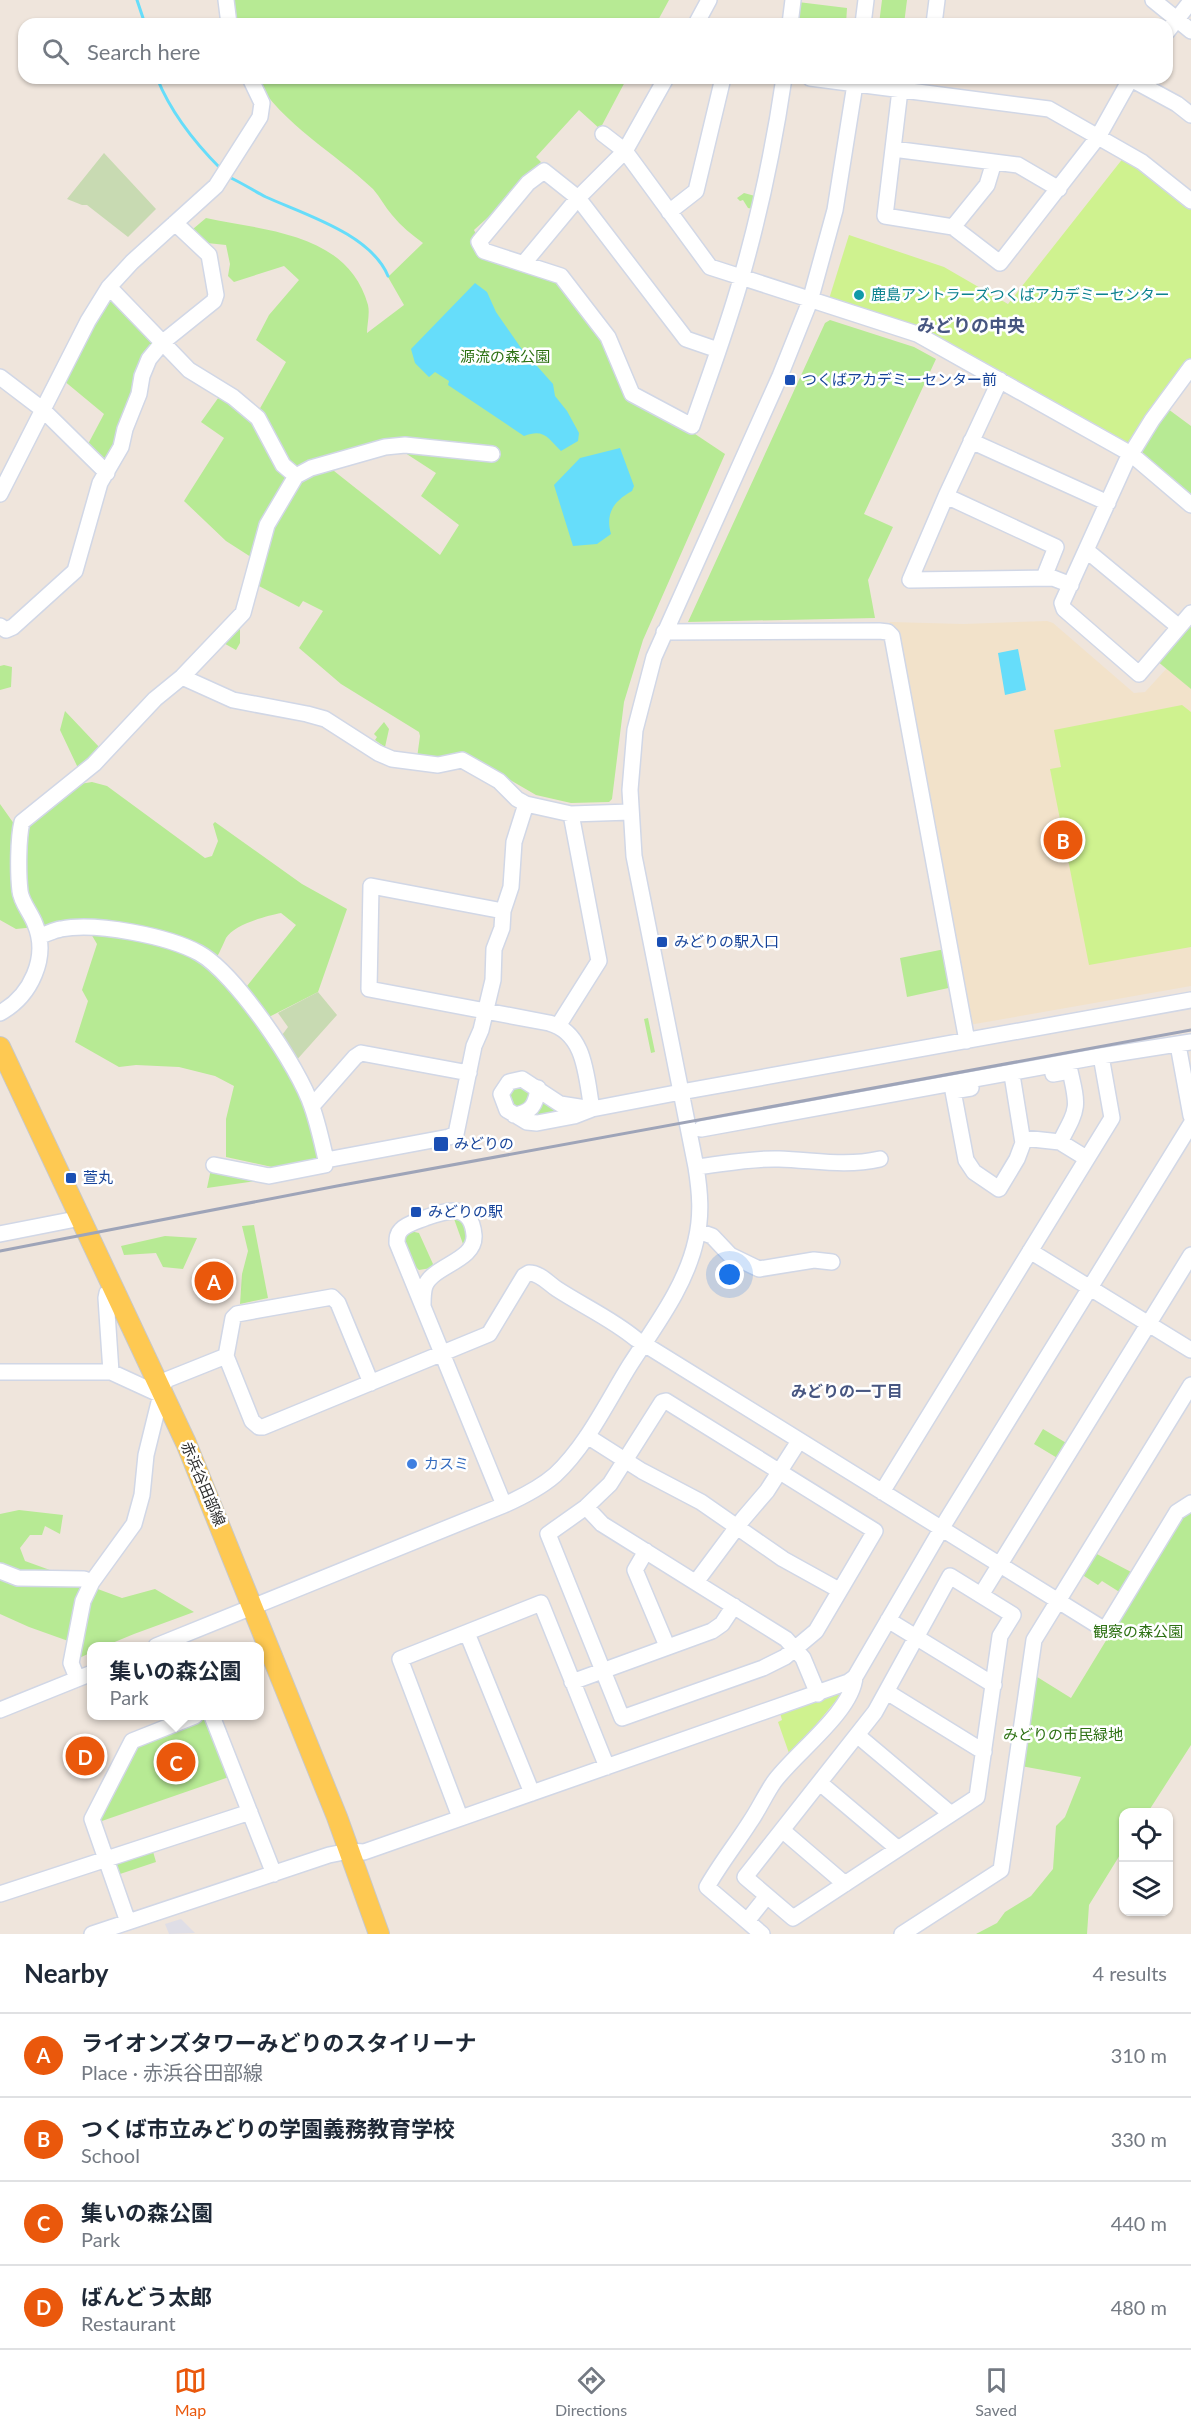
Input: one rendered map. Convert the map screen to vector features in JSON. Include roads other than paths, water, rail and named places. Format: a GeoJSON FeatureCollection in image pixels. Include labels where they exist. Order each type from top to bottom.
{"type":"FeatureCollection","features":[{"type":"Feature","properties":{"kind":"main road","name":"赤浜谷田部線"},"geometry":{"type":"LineString","coordinates":[[0,1047],[186,1443],[254,1607],[379,1934]]}},
{"type":"Feature","properties":{"kind":"street"},"geometry":{"type":"LineString","coordinates":[[225,0],[228,18]]}},
{"type":"Feature","properties":{"kind":"street"},"geometry":{"type":"LineString","coordinates":[[699,18],[709,0]]}},
{"type":"Feature","properties":{"kind":"street"},"geometry":{"type":"LineString","coordinates":[[791,18],[793,0]]}},
{"type":"Feature","properties":{"kind":"street"},"geometry":{"type":"LineString","coordinates":[[864,18],[866,0]]}},
{"type":"Feature","properties":{"kind":"street"},"geometry":{"type":"LineString","coordinates":[[935,18],[938,0]]}},
{"type":"Feature","properties":{"kind":"street"},"geometry":{"type":"LineString","coordinates":[[1153,0],[1191,31]]}},
{"type":"Feature","properties":{"kind":"street"},"geometry":{"type":"LineString","coordinates":[[1173,25],[1191,1]]}},
{"type":"Feature","properties":{"kind":"street"},"geometry":{"type":"LineString","coordinates":[[0,494],[88,321],[109,287],[132,262],[216,186],[260,117],[262,103],[253,84]]}},
{"type":"Feature","properties":{"kind":"street"},"geometry":{"type":"LineString","coordinates":[[524,263],[578,198],[625,152],[663,84]]}},
{"type":"Feature","properties":{"kind":"street"},"geometry":{"type":"LineString","coordinates":[[669,212],[696,191],[722,84]]}},
{"type":"Feature","properties":{"kind":"street"},"geometry":{"type":"LineString","coordinates":[[718,350],[686,339],[578,198],[544,171],[528,183],[479,242],[484,250],[561,276],[608,337],[632,394],[692,426],[718,350],[741,278],[774,142],[783,84]]}},
{"type":"Feature","properties":{"kind":"street"},"geometry":{"type":"LineString","coordinates":[[168,1642],[504,1505],[554,1476],[587,1436],[680,1285],[690,1261],[698,1231],[700,1207],[696,1167],[634,856],[630,812],[630,770],[635,730],[646,681],[664,632],[780,376],[810,301],[835,210],[855,84]]}},
{"type":"Feature","properties":{"kind":"street"},"geometry":{"type":"LineString","coordinates":[[870,84],[900,90],[927,85],[1049,109],[1142,162],[1191,201]]}},
{"type":"Feature","properties":{"kind":"street"},"geometry":{"type":"LineString","coordinates":[[900,90],[885,216],[953,228],[1000,263],[1098,137],[1127,84]]}},
{"type":"Feature","properties":{"kind":"street"},"geometry":{"type":"LineString","coordinates":[[1141,84],[1177,104],[1191,116]]}},
{"type":"Feature","properties":{"kind":"street"},"geometry":{"type":"LineString","coordinates":[[603,134],[625,152],[710,267],[917,334],[1131,454],[1191,505]]}},
{"type":"Feature","properties":{"kind":"street"},"geometry":{"type":"LineString","coordinates":[[893,149],[1018,165],[1059,189]]}},
{"type":"Feature","properties":{"kind":"street"},"geometry":{"type":"LineString","coordinates":[[953,228],[987,185],[994,162]]}},
{"type":"Feature","properties":{"kind":"street"},"geometry":{"type":"LineString","coordinates":[[0,626],[6,630],[13,627],[75,571],[95,499],[121,447],[149,359],[163,342],[214,301],[216,295],[209,255],[175,223]]}},
{"type":"Feature","properties":{"kind":"street"},"geometry":{"type":"LineString","coordinates":[[109,287],[189,370],[233,397],[258,418],[284,465],[296,476]]}},
{"type":"Feature","properties":{"kind":"street"},"geometry":{"type":"LineString","coordinates":[[1191,366],[1152,420],[1131,454],[1062,603],[1064,609],[1139,675],[1191,613]]}},
{"type":"Feature","properties":{"kind":"street"},"geometry":{"type":"LineString","coordinates":[[0,377],[42,409],[107,473]]}},
{"type":"Feature","properties":{"kind":"street"},"geometry":{"type":"LineString","coordinates":[[1000,380],[910,580],[1044,577],[1071,585]]}},
{"type":"Feature","properties":{"kind":"street"},"geometry":{"type":"LineString","coordinates":[[971,441],[1108,503]]}},
{"type":"Feature","properties":{"kind":"street"},"geometry":{"type":"LineString","coordinates":[[0,1013],[19,1001],[38,965],[40,936],[20,892],[22,822],[81,776],[155,699],[182,677],[243,613],[267,525],[296,476],[311,468],[385,447],[405,446],[492,454]]}},
{"type":"Feature","properties":{"kind":"street"},"geometry":{"type":"LineString","coordinates":[[946,496],[1056,547],[1044,577]]}},
{"type":"Feature","properties":{"kind":"street"},"geometry":{"type":"LineString","coordinates":[[1086,550],[1179,627]]}},
{"type":"Feature","properties":{"kind":"street"},"geometry":{"type":"LineString","coordinates":[[664,632],[879,631],[888,632],[892,636],[967,1041]]}},
{"type":"Feature","properties":{"kind":"street"},"geometry":{"type":"LineString","coordinates":[[182,677],[233,700],[325,719],[378,753],[392,759],[438,765],[462,760],[499,781],[526,804],[571,814],[630,812]]}},
{"type":"Feature","properties":{"kind":"street"},"geometry":{"type":"LineString","coordinates":[[326,1160],[453,1136],[458,1129],[474,1046],[482,1030],[493,980],[494,949],[502,928],[503,911],[511,887],[514,842],[526,804]]}},
{"type":"Feature","properties":{"kind":"street"},"geometry":{"type":"LineString","coordinates":[[558,1026],[599,961],[571,814]]}},
{"type":"Feature","properties":{"kind":"street"},"geometry":{"type":"LineString","coordinates":[[503,911],[370,886],[369,989],[558,1026],[571,1036],[581,1053],[592,1108]]}},
{"type":"Feature","properties":{"kind":"street"},"geometry":{"type":"LineString","coordinates":[[40,936],[62,928],[120,929],[200,954],[232,981],[261,1018],[312,1106],[326,1160],[323,1167],[269,1176],[214,1164]]}},
{"type":"Feature","properties":{"kind":"street"},"geometry":{"type":"LineString","coordinates":[[592,1108],[560,1104],[522,1079],[509,1082],[504,1087],[502,1099],[507,1110],[527,1122],[537,1123],[574,1116],[592,1108],[1191,1000]]}},
{"type":"Feature","properties":{"kind":"street"},"geometry":{"type":"LineString","coordinates":[[701,1129],[1101,1056],[1185,1044],[1191,1116]]}},
{"type":"Feature","properties":{"kind":"street"},"geometry":{"type":"LineString","coordinates":[[312,1106],[361,1053],[469,1073]]}},
{"type":"Feature","properties":{"kind":"street"},"geometry":{"type":"LineString","coordinates":[[882,1492],[1112,1118],[1101,1056]]}},
{"type":"Feature","properties":{"kind":"street"},"geometry":{"type":"LineString","coordinates":[[1013,1081],[1023,1138],[1020,1154],[999,1189],[974,1172],[966,1160],[953,1091],[1070,1071],[1077,1102],[1075,1112],[1060,1142]]}},
{"type":"Feature","properties":{"kind":"street"},"geometry":{"type":"LineString","coordinates":[[514,1115],[531,1109],[536,1102],[538,1088]]}},
{"type":"Feature","properties":{"kind":"street"},"geometry":{"type":"LineString","coordinates":[[101,1933],[329,1855],[349,1851],[363,1852],[818,1694],[855,1677],[942,1528],[1191,1124]]}},
{"type":"Feature","properties":{"kind":"street"},"geometry":{"type":"LineString","coordinates":[[1023,1138],[1060,1142],[1086,1158]]}},
{"type":"Feature","properties":{"kind":"street"},"geometry":{"type":"LineString","coordinates":[[696,1167],[778,1159],[835,1164],[862,1163],[880,1159]]}},
{"type":"Feature","properties":{"kind":"street"},"geometry":{"type":"LineString","coordinates":[[423,1305],[425,1286],[431,1277],[471,1247],[474,1236],[470,1222],[455,1209],[446,1210],[400,1230],[397,1243],[504,1505]]}},
{"type":"Feature","properties":{"kind":"street"},"geometry":{"type":"LineString","coordinates":[[0,1234],[81,1218]]}},
{"type":"Feature","properties":{"kind":"street"},"geometry":{"type":"LineString","coordinates":[[698,1231],[712,1236],[730,1255],[759,1269],[814,1260],[832,1262]]}},
{"type":"Feature","properties":{"kind":"street"},"geometry":{"type":"LineString","coordinates":[[1030,1251],[1191,1350]]}},
{"type":"Feature","properties":{"kind":"street"},"geometry":{"type":"LineString","coordinates":[[981,1595],[1191,1255]]}},
{"type":"Feature","properties":{"kind":"street"},"geometry":{"type":"LineString","coordinates":[[408,1269],[431,1277]]}},
{"type":"Feature","properties":{"kind":"street"},"geometry":{"type":"LineString","coordinates":[[371,1383],[338,1303],[332,1298],[237,1314],[233,1318],[226,1356],[252,1421],[259,1427],[263,1427],[371,1383],[442,1354],[489,1334],[524,1276],[533,1272],[555,1288],[620,1326],[644,1344],[1105,1630],[1177,1512],[1191,1503]]}},
{"type":"Feature","properties":{"kind":"street"},"geometry":{"type":"LineString","coordinates":[[111,1372],[105,1298],[107,1293],[114,1289]]}},
{"type":"Feature","properties":{"kind":"street"},"geometry":{"type":"LineString","coordinates":[[0,1710],[85,1676],[71,1664],[83,1601],[92,1582],[134,1524],[142,1495],[146,1455],[166,1380],[226,1356]]}},
{"type":"Feature","properties":{"kind":"street"},"geometry":{"type":"LineString","coordinates":[[0,1372],[111,1372],[161,1392]]}},
{"type":"Feature","properties":{"kind":"street"},"geometry":{"type":"LineString","coordinates":[[902,1934],[1000,1870],[1034,1640],[1191,1384]]}},
{"type":"Feature","properties":{"kind":"street"},"geometry":{"type":"LineString","coordinates":[[666,1401],[875,1531],[816,1631],[785,1658],[622,1718],[548,1534],[586,1507],[610,1484],[626,1461],[662,1402],[666,1401]]}},
{"type":"Feature","properties":{"kind":"street"},"geometry":{"type":"LineString","coordinates":[[587,1436],[626,1461],[701,1502],[783,1559],[839,1590]]}},
{"type":"Feature","properties":{"kind":"street"},"geometry":{"type":"LineString","coordinates":[[696,1582],[767,1491],[799,1441]]}},
{"type":"Feature","properties":{"kind":"street"},"geometry":{"type":"LineString","coordinates":[[586,1507],[602,1524],[774,1631],[796,1648],[810,1672],[818,1694]]}},
{"type":"Feature","properties":{"kind":"street"},"geometry":{"type":"LineString","coordinates":[[646,1551],[635,1570],[667,1646]]}},
{"type":"Feature","properties":{"kind":"street"},"geometry":{"type":"LineString","coordinates":[[0,1571],[18,1578],[84,1579],[92,1582]]}},
{"type":"Feature","properties":{"kind":"street"},"geometry":{"type":"LineString","coordinates":[[950,1576],[981,1595],[1013,1615],[1000,1636],[977,1797],[793,1918],[745,1878],[857,1735],[886,1692],[950,1576]]}},
{"type":"Feature","properties":{"kind":"street"},"geometry":{"type":"LineString","coordinates":[[460,1817],[400,1659],[541,1603],[607,1767]]}},
{"type":"Feature","properties":{"kind":"street"},"geometry":{"type":"LineString","coordinates":[[572,1682],[718,1628],[734,1606]]}},
{"type":"Feature","properties":{"kind":"street"},"geometry":{"type":"LineString","coordinates":[[888,1620],[994,1685]]}},
{"type":"Feature","properties":{"kind":"street"},"geometry":{"type":"LineString","coordinates":[[467,1633],[532,1793]]}},
{"type":"Feature","properties":{"kind":"street"},"geometry":{"type":"LineString","coordinates":[[762,1934],[707,1887],[721,1861],[750,1822],[775,1780],[827,1725],[854,1688],[855,1677]]}},
{"type":"Feature","properties":{"kind":"street"},"geometry":{"type":"LineString","coordinates":[[886,1692],[984,1752]]}},
{"type":"Feature","properties":{"kind":"street"},"geometry":{"type":"LineString","coordinates":[[128,1922],[92,1819],[132,1741],[185,1720]]}},
{"type":"Feature","properties":{"kind":"street"},"geometry":{"type":"LineString","coordinates":[[214,1720],[274,1874]]}},
{"type":"Feature","properties":{"kind":"street"},"geometry":{"type":"LineString","coordinates":[[857,1735],[951,1814]]}},
{"type":"Feature","properties":{"kind":"street"},"geometry":{"type":"LineString","coordinates":[[820,1783],[897,1848]]}},
{"type":"Feature","properties":{"kind":"street"},"geometry":{"type":"LineString","coordinates":[[0,1893],[250,1812]]}},
{"type":"Feature","properties":{"kind":"street"},"geometry":{"type":"LineString","coordinates":[[782,1830],[845,1884]]}},
{"type":"Feature","properties":{"kind":"street"},"geometry":{"type":"LineString","coordinates":[[747,1921],[767,1896]]}},
{"type":"Feature","properties":{"kind":"water"},"geometry":{"type":"Polygon","coordinates":[[[475,283],[487,292],[496,312],[521,348],[553,384],[555,396],[567,411],[579,433],[578,441],[561,451],[549,438],[541,434],[524,436],[448,385],[449,381],[435,372],[429,377],[415,363],[411,349],[475,283]]]}},
{"type":"Feature","properties":{"kind":"water"},"geometry":{"type":"Polygon","coordinates":[[[620,448],[634,486],[632,491],[612,508],[609,520],[611,534],[597,544],[573,546],[554,485],[580,458],[620,448]]]}},
{"type":"Feature","properties":{"kind":"water"},"geometry":{"type":"Polygon","coordinates":[[[1018,649],[1026,690],[1005,695],[998,653],[1018,649]]]}},
{"type":"Feature","properties":{"kind":"waterway"},"geometry":{"type":"LineString","coordinates":[[137,0],[143,18]]}},
{"type":"Feature","properties":{"kind":"waterway"},"geometry":{"type":"LineString","coordinates":[[160,84],[185,127],[221,169]]}},
{"type":"Feature","properties":{"kind":"waterway"},"geometry":{"type":"LineString","coordinates":[[229,177],[352,237],[367,248],[379,261],[388,276]]}},
{"type":"Feature","properties":{"kind":"railway"},"geometry":{"type":"LineString","coordinates":[[0,1251],[337,1186],[1191,1030]]}},
{"type":"Feature","properties":{"kind":"place","name":"鹿島アントラーズつくばアカデミーセンター"},"geometry":{"type":"Point","coordinates":[859,295]}},
{"type":"Feature","properties":{"kind":"place","name":"つくばアカデミーセンター前"},"geometry":{"type":"Point","coordinates":[790,380]}},
{"type":"Feature","properties":{"kind":"place","name":"つくば市立みどりの学園義務教育学校"},"geometry":{"type":"Point","coordinates":[1063,840]}},
{"type":"Feature","properties":{"kind":"place","name":"みどりの駅入口"},"geometry":{"type":"Point","coordinates":[662,942]}},
{"type":"Feature","properties":{"kind":"place","name":"みどりの"},"geometry":{"type":"Point","coordinates":[441,1144]}},
{"type":"Feature","properties":{"kind":"place","name":"萱丸"},"geometry":{"type":"Point","coordinates":[71,1178]}},
{"type":"Feature","properties":{"kind":"place","name":"みどりの駅"},"geometry":{"type":"Point","coordinates":[416,1212]}},
{"type":"Feature","properties":{"kind":"place","name":"ライオンズタワーみどりのスタイリーナ"},"geometry":{"type":"Point","coordinates":[214,1281]}},
{"type":"Feature","properties":{"kind":"place","name":"カスミ"},"geometry":{"type":"Point","coordinates":[412,1464]}},
{"type":"Feature","properties":{"kind":"place","name":"ばんどう太郎"},"geometry":{"type":"Point","coordinates":[85,1756]}},
{"type":"Feature","properties":{"kind":"place","name":"集いの森公園"},"geometry":{"type":"Point","coordinates":[176,1762]}},
{"type":"Feature","properties":{"kind":"district","name":"みどりの中央"},"geometry":{"type":"Point","coordinates":[971,326]}},
{"type":"Feature","properties":{"kind":"district","name":"みどりの一丁目"},"geometry":{"type":"Point","coordinates":[847,1391]}},
{"type":"Feature","properties":{"kind":"park label","name":"源流の森公園"},"geometry":{"type":"Point","coordinates":[505,357]}},
{"type":"Feature","properties":{"kind":"park label","name":"観察の森公園"},"geometry":{"type":"Point","coordinates":[1138,1632]}},
{"type":"Feature","properties":{"kind":"park label","name":"みどりの市民緑地"},"geometry":{"type":"Point","coordinates":[1063,1735]}}]}
